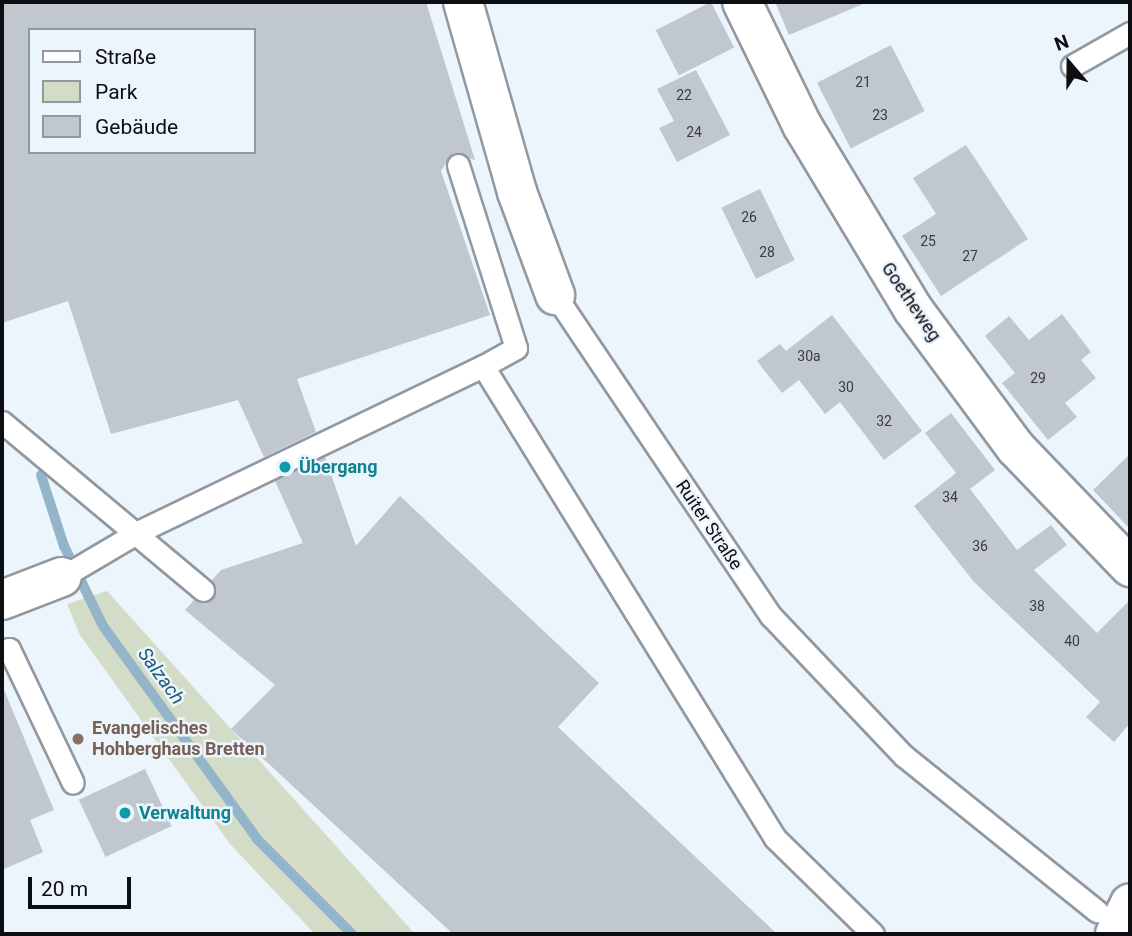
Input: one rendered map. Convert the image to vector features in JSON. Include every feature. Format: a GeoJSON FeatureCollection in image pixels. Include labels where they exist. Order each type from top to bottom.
{"type":"FeatureCollection","features":[{"type":"Feature","properties":{"kind":"street","name":"Ruiter Straße"},"geometry":{"type":"LineString","coordinates":[[463,2],[517,192],[555,295]]}},
{"type":"Feature","properties":{"kind":"street","name":"Goetheweg"},"geometry":{"type":"LineString","coordinates":[[742,2],[835,184],[914,309],[1016,448],[1130,567]]}},
{"type":"Feature","properties":{"kind":"street"},"geometry":{"type":"LineString","coordinates":[[2,600],[62,577]]}},
{"type":"Feature","properties":{"kind":"lane"},"geometry":{"type":"LineString","coordinates":[[1072,66],[1130,33]]}},
{"type":"Feature","properties":{"kind":"lane"},"geometry":{"type":"LineString","coordinates":[[62,577],[106,554],[138,532],[484,366],[516,348],[458,165]]}},
{"type":"Feature","properties":{"kind":"lane","name":"Ruiter Straße"},"geometry":{"type":"LineString","coordinates":[[555,295],[771,616],[904,756],[1115,918]]}},
{"type":"Feature","properties":{"kind":"lane"},"geometry":{"type":"LineString","coordinates":[[484,366],[775,838],[873,934]]}},
{"type":"Feature","properties":{"kind":"lane"},"geometry":{"type":"LineString","coordinates":[[2,422],[138,532],[203,590]]}},
{"type":"Feature","properties":{"kind":"lane"},"geometry":{"type":"LineString","coordinates":[[2,447],[22,438]]}},
{"type":"Feature","properties":{"kind":"lane"},"geometry":{"type":"LineString","coordinates":[[2,651],[9,649],[73,783]]}},
{"type":"Feature","properties":{"kind":"green space"},"geometry":{"type":"Polygon","coordinates":[[[107,591],[415,934],[315,934],[230,844],[80,635],[67,604],[107,591]]]}},
{"type":"Feature","properties":{"kind":"building"},"geometry":{"type":"Polygon","coordinates":[[[2,2],[426,2],[475,160],[453,153],[441,171],[490,315],[297,379],[316,432],[264,457],[238,400],[111,434],[68,301],[2,323],[2,2]]]}},
{"type":"Feature","properties":{"kind":"building"},"geometry":{"type":"Polygon","coordinates":[[[711,2],[734,47],[679,76],[656,30],[711,2]]]}},
{"type":"Feature","properties":{"kind":"building"},"geometry":{"type":"Polygon","coordinates":[[[775,2],[868,2],[789,35],[775,2]]]}},
{"type":"Feature","properties":{"kind":"building"},"geometry":{"type":"Polygon","coordinates":[[[891,45],[925,111],[851,149],[817,83],[891,45]]]}},
{"type":"Feature","properties":{"kind":"building"},"geometry":{"type":"Polygon","coordinates":[[[696,70],[730,135],[677,162],[659,128],[674,121],[657,89],[696,70]]]}},
{"type":"Feature","properties":{"kind":"building"},"geometry":{"type":"Polygon","coordinates":[[[966,145],[1028,239],[941,296],[902,236],[936,214],[913,178],[966,145]]]}},
{"type":"Feature","properties":{"kind":"building"},"geometry":{"type":"Polygon","coordinates":[[[760,189],[795,260],[756,279],[721,208],[760,189]]]}},
{"type":"Feature","properties":{"kind":"building"},"geometry":{"type":"Polygon","coordinates":[[[1062,314],[1091,352],[1081,360],[1096,378],[1065,403],[1077,417],[1048,440],[1002,383],[1015,373],[985,336],[1009,316],[1029,340],[1062,314]]]}},
{"type":"Feature","properties":{"kind":"building"},"geometry":{"type":"Polygon","coordinates":[[[832,315],[922,431],[884,460],[840,402],[825,414],[799,380],[782,393],[757,361],[780,344],[786,351],[832,315]]]}},
{"type":"Feature","properties":{"kind":"building"},"geometry":{"type":"Polygon","coordinates":[[[951,413],[995,470],[970,489],[1017,550],[1051,525],[1067,545],[1034,570],[1097,633],[1130,600],[1130,723],[1114,742],[1086,717],[1100,702],[974,582],[914,506],[956,473],[925,433],[951,413]]]}},
{"type":"Feature","properties":{"kind":"building"},"geometry":{"type":"Polygon","coordinates":[[[1130,454],[1130,529],[1093,490],[1130,454]]]}},
{"type":"Feature","properties":{"kind":"building"},"geometry":{"type":"Polygon","coordinates":[[[325,457],[356,546],[400,496],[599,683],[558,727],[777,934],[453,934],[231,729],[275,685],[185,610],[194,600],[213,599],[212,580],[221,570],[303,543],[275,481],[325,457]]]}},
{"type":"Feature","properties":{"kind":"building"},"geometry":{"type":"Polygon","coordinates":[[[2,685],[54,810],[30,820],[43,852],[2,870],[2,685]]]}},
{"type":"Feature","properties":{"kind":"building","name":"Verwaltung"},"geometry":{"type":"Polygon","coordinates":[[[145,769],[172,826],[105,857],[79,800],[145,769]]]}},
{"type":"Feature","properties":{"kind":"waterway","name":"Salzach"},"geometry":{"type":"LineString","coordinates":[[41,475],[64,546],[103,626],[257,839],[352,934]]}},
{"type":"Feature","properties":{"kind":"place","name":"Übergang"},"geometry":{"type":"Point","coordinates":[285,467]}},
{"type":"Feature","properties":{"kind":"place","name":"Evangelisches Hohberghaus Bretten"},"geometry":{"type":"Point","coordinates":[78,739]}},
{"type":"Feature","properties":{"kind":"place","name":"Verwaltung"},"geometry":{"type":"Point","coordinates":[125,813]}}]}
